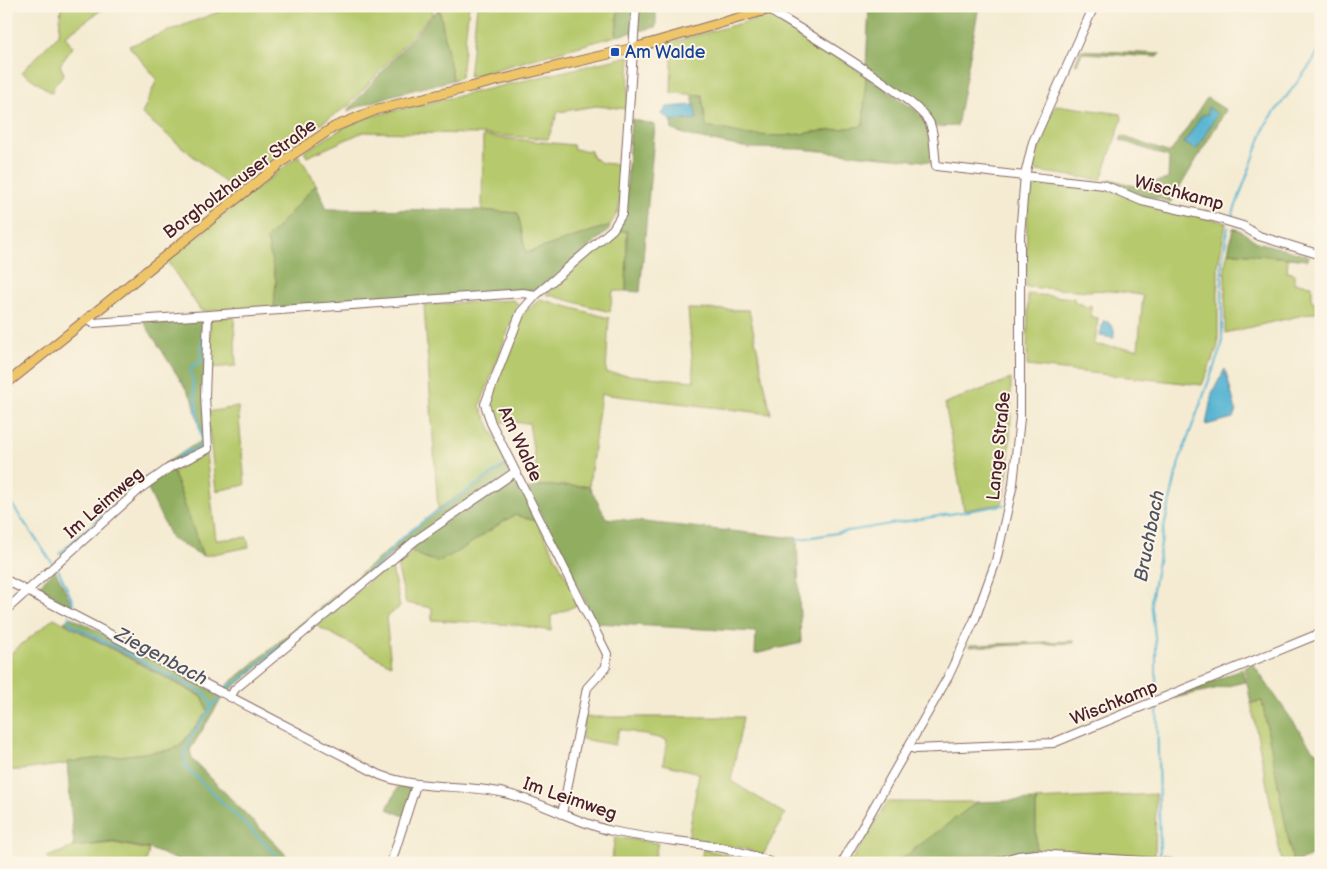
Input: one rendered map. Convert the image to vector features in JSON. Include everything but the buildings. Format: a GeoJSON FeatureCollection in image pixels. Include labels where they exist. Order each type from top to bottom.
{"type":"FeatureCollection","features":[{"type":"Feature","properties":{"kind":"main road","name":"Borgholzhauser Straße"},"geometry":{"type":"LineString","coordinates":[[6,384],[286,159],[334,128],[378,109],[634,48],[776,7]]}},
{"type":"Feature","properties":{"kind":"street"},"geometry":{"type":"LineString","coordinates":[[634,48],[636,6]]}},
{"type":"Feature","properties":{"kind":"street","name":"Lange Straße"},"geometry":{"type":"LineString","coordinates":[[842,863],[948,677],[966,641],[987,587],[1003,535],[1013,484],[1020,418],[1020,234],[1025,175],[1034,142],[1094,6]]}},
{"type":"Feature","properties":{"kind":"street","name":"Wischkamp"},"geometry":{"type":"LineString","coordinates":[[776,7],[774,13],[880,80],[918,108],[930,123],[936,166],[1104,185],[1142,201],[1213,217],[1243,226],[1259,236],[1321,255]]}},
{"type":"Feature","properties":{"kind":"street","name":"Am Walde"},"geometry":{"type":"LineString","coordinates":[[562,814],[587,688],[606,667],[607,654],[491,423],[485,404],[520,312],[536,295],[613,229],[622,214],[634,48]]}},
{"type":"Feature","properties":{"kind":"street"},"geometry":{"type":"LineString","coordinates":[[87,319],[93,323],[523,293],[536,295]]}},
{"type":"Feature","properties":{"kind":"street","name":"Im Leimweg"},"geometry":{"type":"LineString","coordinates":[[27,591],[141,488],[169,468],[208,448],[205,396],[208,315]]}},
{"type":"Feature","properties":{"kind":"street"},"geometry":{"type":"LineString","coordinates":[[230,697],[235,689],[416,540],[515,472]]}},
{"type":"Feature","properties":{"kind":"street","name":"Im Leimweg"},"geometry":{"type":"LineString","coordinates":[[6,580],[396,782],[500,792],[522,797],[562,814],[613,831],[742,852],[772,863]]}},
{"type":"Feature","properties":{"kind":"street"},"geometry":{"type":"LineString","coordinates":[[6,610],[27,591]]}},
{"type":"Feature","properties":{"kind":"street","name":"Wischkamp"},"geometry":{"type":"LineString","coordinates":[[908,747],[915,749],[1053,743],[1152,704],[1321,633]]}},
{"type":"Feature","properties":{"kind":"street"},"geometry":{"type":"LineString","coordinates":[[391,863],[416,785]]}},
{"type":"Feature","properties":{"kind":"street"},"geometry":{"type":"LineString","coordinates":[[994,863],[1018,856],[1037,854],[1172,863]]}},
{"type":"Feature","properties":{"kind":"green space"},"geometry":{"type":"Polygon","coordinates":[[[61,6],[107,6],[65,36],[73,47],[60,65],[64,74],[54,86],[52,93],[22,72],[59,34],[61,6]]]}},
{"type":"Feature","properties":{"kind":"green space"},"geometry":{"type":"Polygon","coordinates":[[[234,6],[431,6],[433,13],[348,106],[287,146],[233,189],[142,114],[157,79],[129,46],[234,6]]]}},
{"type":"Feature","properties":{"kind":"green space"},"geometry":{"type":"Polygon","coordinates":[[[439,6],[469,6],[461,77],[453,80],[439,6]]]}},
{"type":"Feature","properties":{"kind":"green space"},"geometry":{"type":"Polygon","coordinates":[[[477,6],[618,6],[616,36],[469,77],[477,6]]]}},
{"type":"Feature","properties":{"kind":"green space"},"geometry":{"type":"Polygon","coordinates":[[[618,6],[656,6],[656,27],[616,36],[618,6]]]}},
{"type":"Feature","properties":{"kind":"green space"},"geometry":{"type":"Polygon","coordinates":[[[869,6],[979,6],[957,126],[935,127],[920,106],[866,68],[869,6]]]}},
{"type":"Feature","properties":{"kind":"green space"},"geometry":{"type":"Polygon","coordinates":[[[439,8],[453,80],[393,95],[347,111],[439,8]]]}},
{"type":"Feature","properties":{"kind":"green space"},"geometry":{"type":"Polygon","coordinates":[[[771,15],[866,76],[863,126],[783,136],[749,135],[706,126],[702,95],[671,93],[672,61],[665,44],[771,15]]]}},
{"type":"Feature","properties":{"kind":"green space"},"geometry":{"type":"Polygon","coordinates":[[[1081,50],[1161,54],[1158,57],[1082,53],[1077,64],[1075,63],[1081,50]]]}},
{"type":"Feature","properties":{"kind":"green space"},"geometry":{"type":"Polygon","coordinates":[[[630,56],[627,109],[596,106],[558,112],[548,139],[478,134],[363,132],[307,157],[304,152],[341,129],[372,116],[630,56]]]}},
{"type":"Feature","properties":{"kind":"green space"},"geometry":{"type":"Polygon","coordinates":[[[866,76],[917,111],[928,128],[933,162],[800,149],[748,148],[697,138],[672,130],[671,121],[697,119],[692,95],[702,95],[706,126],[749,135],[783,136],[863,126],[866,76]]]}},
{"type":"Feature","properties":{"kind":"green space"},"geometry":{"type":"Polygon","coordinates":[[[1207,98],[1226,110],[1171,202],[1135,193],[1108,182],[1110,179],[1134,186],[1168,179],[1169,157],[1120,140],[1122,136],[1170,153],[1207,98]],[[1210,112],[1184,143],[1196,149],[1210,112]]]}},
{"type":"Feature","properties":{"kind":"green space"},"geometry":{"type":"Polygon","coordinates":[[[1056,105],[1121,114],[1122,119],[1101,180],[1036,171],[1033,166],[1046,125],[1056,105]]]}},
{"type":"Feature","properties":{"kind":"green space"},"geometry":{"type":"Polygon","coordinates":[[[631,119],[655,125],[640,292],[626,291],[627,231],[616,231],[625,214],[631,119]]]}},
{"type":"Feature","properties":{"kind":"green space"},"geometry":{"type":"Polygon","coordinates":[[[483,136],[573,145],[574,149],[591,151],[592,157],[602,163],[623,165],[619,210],[610,225],[526,253],[518,213],[482,210],[483,136]]]}},
{"type":"Feature","properties":{"kind":"green space"},"geometry":{"type":"Polygon","coordinates":[[[299,155],[316,184],[267,239],[276,281],[274,308],[201,311],[167,261],[299,155]]]}},
{"type":"Feature","properties":{"kind":"green space"},"geometry":{"type":"Polygon","coordinates":[[[1034,178],[1093,185],[1226,223],[1218,265],[1218,346],[1202,385],[1027,366],[1028,294],[1074,298],[1074,301],[1087,307],[1091,305],[1091,317],[1098,318],[1095,345],[1138,349],[1143,296],[1109,291],[1026,287],[1027,202],[1030,181],[1034,178]]]}},
{"type":"Feature","properties":{"kind":"green space"},"geometry":{"type":"Polygon","coordinates":[[[316,184],[327,209],[477,210],[518,213],[526,253],[610,225],[609,230],[544,285],[533,290],[274,308],[276,281],[267,239],[316,184]]]}},
{"type":"Feature","properties":{"kind":"green space"},"geometry":{"type":"Polygon","coordinates":[[[1233,228],[1257,242],[1309,256],[1308,260],[1228,252],[1233,228]]]}},
{"type":"Feature","properties":{"kind":"green space"},"geometry":{"type":"Polygon","coordinates":[[[616,231],[627,231],[626,291],[613,291],[610,312],[546,294],[616,231]]]}},
{"type":"Feature","properties":{"kind":"green space"},"geometry":{"type":"Polygon","coordinates":[[[1228,252],[1288,258],[1287,272],[1294,273],[1294,283],[1312,285],[1312,302],[1321,302],[1321,311],[1225,333],[1225,265],[1228,252]]]}},
{"type":"Feature","properties":{"kind":"green space"},"geometry":{"type":"Polygon","coordinates":[[[540,299],[609,318],[606,373],[694,381],[688,309],[749,310],[771,414],[601,394],[589,486],[539,486],[529,423],[493,422],[488,409],[489,398],[520,317],[540,299]]]}},
{"type":"Feature","properties":{"kind":"green space"},"geometry":{"type":"Polygon","coordinates":[[[513,300],[518,304],[480,406],[508,464],[438,509],[424,305],[513,300]]]}},
{"type":"Feature","properties":{"kind":"green space"},"geometry":{"type":"Polygon","coordinates":[[[234,316],[236,366],[209,368],[210,319],[234,316]]]}},
{"type":"Feature","properties":{"kind":"green space"},"geometry":{"type":"Polygon","coordinates":[[[201,317],[206,319],[205,443],[203,447],[160,467],[202,440],[193,400],[143,321],[201,317]]]}},
{"type":"Feature","properties":{"kind":"green space"},"geometry":{"type":"Polygon","coordinates":[[[1011,379],[1009,458],[1002,504],[964,510],[945,403],[1011,379]]]}},
{"type":"Feature","properties":{"kind":"green space"},"geometry":{"type":"Polygon","coordinates":[[[238,407],[245,485],[216,491],[207,412],[238,407]]]}},
{"type":"Feature","properties":{"kind":"green space"},"geometry":{"type":"Polygon","coordinates":[[[206,454],[216,540],[247,537],[249,547],[203,556],[172,469],[206,454]]]}},
{"type":"Feature","properties":{"kind":"green space"},"geometry":{"type":"Polygon","coordinates":[[[508,464],[537,521],[515,515],[458,552],[437,562],[413,553],[405,544],[229,691],[224,688],[438,509],[508,464]]]}},
{"type":"Feature","properties":{"kind":"green space"},"geometry":{"type":"Polygon","coordinates":[[[172,469],[203,556],[171,538],[147,487],[172,469]]]}},
{"type":"Feature","properties":{"kind":"green space"},"geometry":{"type":"Polygon","coordinates":[[[539,486],[589,486],[606,518],[797,538],[801,643],[755,654],[756,632],[596,623],[528,489],[539,486]]]}},
{"type":"Feature","properties":{"kind":"green space"},"geometry":{"type":"Polygon","coordinates":[[[515,515],[537,521],[580,604],[551,616],[551,631],[518,625],[432,620],[432,608],[406,603],[397,565],[413,553],[437,562],[458,552],[515,515]]]}},
{"type":"Feature","properties":{"kind":"green space"},"geometry":{"type":"Polygon","coordinates":[[[387,566],[392,568],[400,607],[386,617],[391,665],[317,626],[387,566]]]}},
{"type":"Feature","properties":{"kind":"green space"},"geometry":{"type":"Polygon","coordinates":[[[55,570],[73,606],[71,609],[39,594],[38,586],[55,570]]]}},
{"type":"Feature","properties":{"kind":"green space"},"geometry":{"type":"Polygon","coordinates":[[[71,617],[223,696],[190,750],[192,759],[294,863],[185,863],[150,849],[113,842],[74,847],[67,762],[170,750],[181,745],[208,712],[203,697],[64,622],[71,617]]]}},
{"type":"Feature","properties":{"kind":"green space"},"geometry":{"type":"Polygon","coordinates":[[[54,618],[203,698],[208,711],[181,744],[170,750],[22,770],[6,770],[6,657],[54,618]]]}},
{"type":"Feature","properties":{"kind":"green space"},"geometry":{"type":"Polygon","coordinates":[[[1074,641],[1074,643],[969,647],[970,645],[1074,641]]]}},
{"type":"Feature","properties":{"kind":"green space"},"geometry":{"type":"Polygon","coordinates":[[[1253,664],[1313,750],[1321,755],[1321,852],[1295,863],[1293,863],[1262,701],[1251,703],[1244,668],[1253,664]]]}},
{"type":"Feature","properties":{"kind":"green space"},"geometry":{"type":"Polygon","coordinates":[[[1242,669],[1245,682],[1174,698],[1242,669]]]}},
{"type":"Feature","properties":{"kind":"green space"},"geometry":{"type":"Polygon","coordinates":[[[1262,701],[1293,863],[1282,863],[1251,703],[1262,701]]]}},
{"type":"Feature","properties":{"kind":"green space"},"geometry":{"type":"Polygon","coordinates":[[[585,717],[743,717],[731,781],[785,814],[763,855],[742,848],[688,839],[699,773],[663,764],[667,740],[619,729],[615,745],[581,739],[585,717]]]}},
{"type":"Feature","properties":{"kind":"green space"},"geometry":{"type":"Polygon","coordinates":[[[398,787],[409,787],[411,795],[404,816],[387,809],[398,787]]]}},
{"type":"Feature","properties":{"kind":"green space"},"geometry":{"type":"Polygon","coordinates":[[[1156,794],[1155,856],[1036,850],[1036,800],[1156,794]]]}},
{"type":"Feature","properties":{"kind":"green space"},"geometry":{"type":"Polygon","coordinates":[[[1036,800],[1036,850],[1016,852],[982,863],[896,863],[977,802],[1036,800]]]}},
{"type":"Feature","properties":{"kind":"green space"},"geometry":{"type":"Polygon","coordinates":[[[887,802],[977,802],[896,863],[850,863],[887,802]]]}},
{"type":"Feature","properties":{"kind":"green space"},"geometry":{"type":"Polygon","coordinates":[[[615,837],[658,843],[653,863],[611,863],[615,837]]]}},
{"type":"Feature","properties":{"kind":"green space"},"geometry":{"type":"Polygon","coordinates":[[[113,843],[149,850],[146,863],[50,863],[47,857],[74,847],[113,843]]]}},
{"type":"Feature","properties":{"kind":"green space"},"geometry":{"type":"Polygon","coordinates":[[[703,849],[759,863],[701,863],[703,849]]]}},
{"type":"Feature","properties":{"kind":"water"},"geometry":{"type":"Polygon","coordinates":[[[694,105],[697,119],[671,121],[662,114],[667,107],[694,105]]]}},
{"type":"Feature","properties":{"kind":"water"},"geometry":{"type":"Polygon","coordinates":[[[1208,107],[1217,114],[1196,150],[1184,143],[1202,115],[1207,115],[1208,107]]]}},
{"type":"Feature","properties":{"kind":"water"},"geometry":{"type":"Polygon","coordinates":[[[1103,321],[1108,322],[1114,329],[1114,338],[1100,336],[1103,321]]]}},
{"type":"Feature","properties":{"kind":"water"},"geometry":{"type":"Polygon","coordinates":[[[1225,369],[1236,410],[1233,418],[1206,425],[1212,393],[1225,369]]]}},
{"type":"Feature","properties":{"kind":"waterway","name":"Bruchbach"},"geometry":{"type":"LineString","coordinates":[[1231,219],[1266,124],[1313,61],[1321,43]]}},
{"type":"Feature","properties":{"kind":"waterway","name":"Bruchbach"},"geometry":{"type":"LineString","coordinates":[[1156,699],[1156,646],[1151,601],[1163,532],[1179,462],[1222,345],[1222,262],[1228,227]]}},
{"type":"Feature","properties":{"kind":"waterway"},"geometry":{"type":"LineString","coordinates":[[174,462],[183,453],[200,447],[202,443],[191,372],[192,366],[201,362],[203,320]]}},
{"type":"Feature","properties":{"kind":"waterway"},"geometry":{"type":"LineString","coordinates":[[226,687],[236,683],[384,559],[398,541],[504,465]]}},
{"type":"Feature","properties":{"kind":"waterway"},"geometry":{"type":"LineString","coordinates":[[59,554],[142,480],[161,469]]}},
{"type":"Feature","properties":{"kind":"waterway","name":"Ziegenbach"},"geometry":{"type":"LineString","coordinates":[[6,496],[53,564]]}},
{"type":"Feature","properties":{"kind":"waterway"},"geometry":{"type":"LineString","coordinates":[[795,540],[1004,505]]}},
{"type":"Feature","properties":{"kind":"waterway","name":"Ziegenbach"},"geometry":{"type":"LineString","coordinates":[[57,567],[73,602],[72,611]]}},
{"type":"Feature","properties":{"kind":"waterway","name":"Ziegenbach"},"geometry":{"type":"LineString","coordinates":[[69,615],[70,624],[207,695],[211,706],[188,743],[184,758],[185,766],[285,863]]}},
{"type":"Feature","properties":{"kind":"waterway"},"geometry":{"type":"LineString","coordinates":[[211,706],[220,698]]}},
{"type":"Feature","properties":{"kind":"waterway","name":"Bruchbach"},"geometry":{"type":"LineString","coordinates":[[1157,703],[1160,857]]}},
{"type":"Feature","properties":{"kind":"place","name":"Am Walde"},"geometry":{"type":"Point","coordinates":[615,52]}}]}
